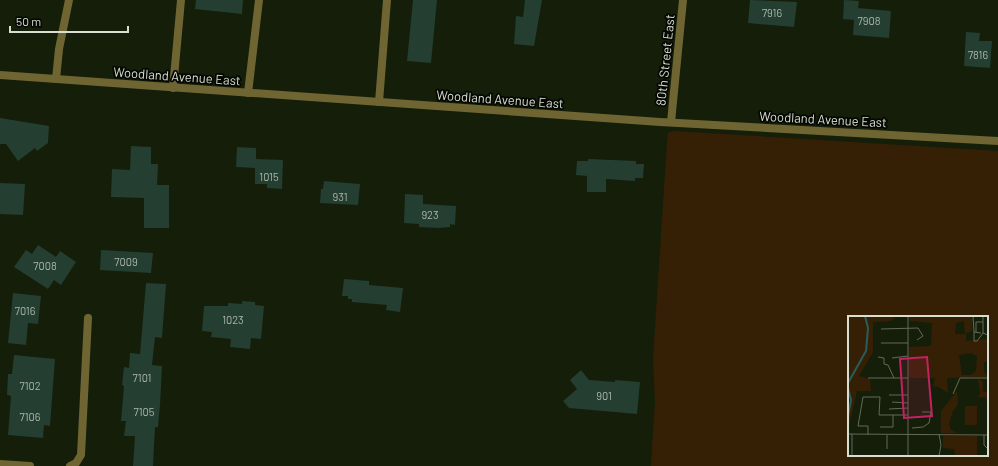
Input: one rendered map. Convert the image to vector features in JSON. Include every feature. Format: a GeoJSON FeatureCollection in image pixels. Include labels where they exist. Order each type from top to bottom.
{"type":"FeatureCollection","features":[{"type":"Feature","properties":{"kind":"street"},"geometry":{"type":"LineString","coordinates":[[56,79],[60,42],[69,0]]}},
{"type":"Feature","properties":{"kind":"street"},"geometry":{"type":"LineString","coordinates":[[173,88],[181,0]]}},
{"type":"Feature","properties":{"kind":"street"},"geometry":{"type":"LineString","coordinates":[[248,93],[259,0]]}},
{"type":"Feature","properties":{"kind":"street"},"geometry":{"type":"LineString","coordinates":[[379,102],[387,0]]}},
{"type":"Feature","properties":{"kind":"street","name":"80th Street East"},"geometry":{"type":"LineString","coordinates":[[671,122],[683,0]]}},
{"type":"Feature","properties":{"kind":"street","name":"Woodland Avenue East"},"geometry":{"type":"LineString","coordinates":[[0,75],[671,122],[998,142]]}},
{"type":"Feature","properties":{"kind":"street"},"geometry":{"type":"LineString","coordinates":[[73,464],[81,455],[88,318]]}},
{"type":"Feature","properties":{"kind":"street"},"geometry":{"type":"LineString","coordinates":[[0,464],[30,466]]}},
{"type":"Feature","properties":{"kind":"shaded area"},"geometry":{"type":"Polygon","coordinates":[[[673,131],[998,151],[998,466],[651,466],[655,402],[653,359],[668,133],[673,131]]]}},
{"type":"Feature","properties":{"kind":"building"},"geometry":{"type":"Polygon","coordinates":[[[196,0],[243,0],[242,14],[195,9],[196,0]]]}},
{"type":"Feature","properties":{"kind":"building"},"geometry":{"type":"Polygon","coordinates":[[[413,0],[437,0],[431,63],[407,61],[413,0]]]}},
{"type":"Feature","properties":{"kind":"building"},"geometry":{"type":"Polygon","coordinates":[[[525,0],[542,0],[534,46],[514,44],[516,16],[523,17],[525,0]]]}},
{"type":"Feature","properties":{"kind":"building"},"geometry":{"type":"Polygon","coordinates":[[[750,0],[797,2],[794,27],[748,23],[750,0]]]}},
{"type":"Feature","properties":{"kind":"building"},"geometry":{"type":"Polygon","coordinates":[[[844,0],[859,1],[858,8],[891,11],[889,38],[853,35],[854,20],[843,19],[844,0]]]}},
{"type":"Feature","properties":{"kind":"building"},"geometry":{"type":"Polygon","coordinates":[[[966,32],[980,33],[979,41],[992,41],[990,68],[964,66],[966,32]]]}},
{"type":"Feature","properties":{"kind":"building"},"geometry":{"type":"Polygon","coordinates":[[[0,118],[49,126],[48,143],[37,151],[35,148],[18,161],[6,144],[0,144],[0,118]]]}},
{"type":"Feature","properties":{"kind":"building"},"geometry":{"type":"Polygon","coordinates":[[[131,146],[151,147],[151,164],[158,164],[157,185],[169,185],[169,228],[144,228],[144,198],[111,197],[112,169],[130,170],[131,146]]]}},
{"type":"Feature","properties":{"kind":"building"},"geometry":{"type":"Polygon","coordinates":[[[237,147],[256,148],[256,159],[283,160],[282,189],[267,188],[267,184],[255,184],[255,168],[236,167],[237,147]]]}},
{"type":"Feature","properties":{"kind":"building"},"geometry":{"type":"Polygon","coordinates":[[[588,159],[636,161],[636,164],[644,164],[643,178],[635,178],[635,181],[606,179],[606,192],[587,192],[587,176],[576,175],[577,161],[588,161],[588,159]]]}},
{"type":"Feature","properties":{"kind":"building"},"geometry":{"type":"Polygon","coordinates":[[[324,181],[360,184],[358,205],[320,203],[321,189],[323,189],[324,181]]]}},
{"type":"Feature","properties":{"kind":"building"},"geometry":{"type":"Polygon","coordinates":[[[0,183],[25,184],[23,215],[0,214],[0,183]]]}},
{"type":"Feature","properties":{"kind":"building"},"geometry":{"type":"Polygon","coordinates":[[[405,194],[423,195],[423,204],[456,206],[455,225],[450,224],[450,227],[439,228],[419,227],[419,224],[404,223],[405,194]]]}},
{"type":"Feature","properties":{"kind":"building"},"geometry":{"type":"Polygon","coordinates":[[[38,245],[56,257],[60,251],[76,262],[61,285],[54,280],[48,289],[14,267],[26,250],[32,254],[38,245]]]}},
{"type":"Feature","properties":{"kind":"building"},"geometry":{"type":"Polygon","coordinates":[[[101,250],[153,253],[151,273],[100,270],[101,250]]]}},
{"type":"Feature","properties":{"kind":"building"},"geometry":{"type":"Polygon","coordinates":[[[344,279],[369,281],[369,285],[403,288],[400,312],[386,310],[387,305],[352,302],[352,299],[348,299],[348,296],[342,296],[344,279]]]}},
{"type":"Feature","properties":{"kind":"building"},"geometry":{"type":"Polygon","coordinates":[[[146,283],[166,284],[162,338],[155,337],[152,365],[162,366],[160,405],[158,427],[155,427],[153,466],[133,466],[135,436],[124,436],[126,421],[121,421],[124,386],[122,385],[124,367],[129,368],[130,353],[140,354],[146,283]]]}},
{"type":"Feature","properties":{"kind":"building"},"geometry":{"type":"Polygon","coordinates":[[[13,293],[41,296],[38,324],[28,323],[26,345],[8,343],[13,293]]]}},
{"type":"Feature","properties":{"kind":"building"},"geometry":{"type":"Polygon","coordinates":[[[242,301],[255,302],[255,305],[264,306],[261,339],[251,338],[250,349],[230,347],[231,339],[211,337],[212,332],[202,331],[204,306],[228,306],[228,303],[242,304],[242,301]]]}},
{"type":"Feature","properties":{"kind":"building"},"geometry":{"type":"Polygon","coordinates":[[[14,355],[55,359],[50,426],[44,425],[43,438],[8,435],[11,396],[7,395],[8,374],[12,374],[14,355]]]}},
{"type":"Feature","properties":{"kind":"building"},"geometry":{"type":"Polygon","coordinates":[[[581,370],[589,380],[640,382],[637,414],[569,408],[563,401],[577,389],[570,380],[581,370]]]}}]}
